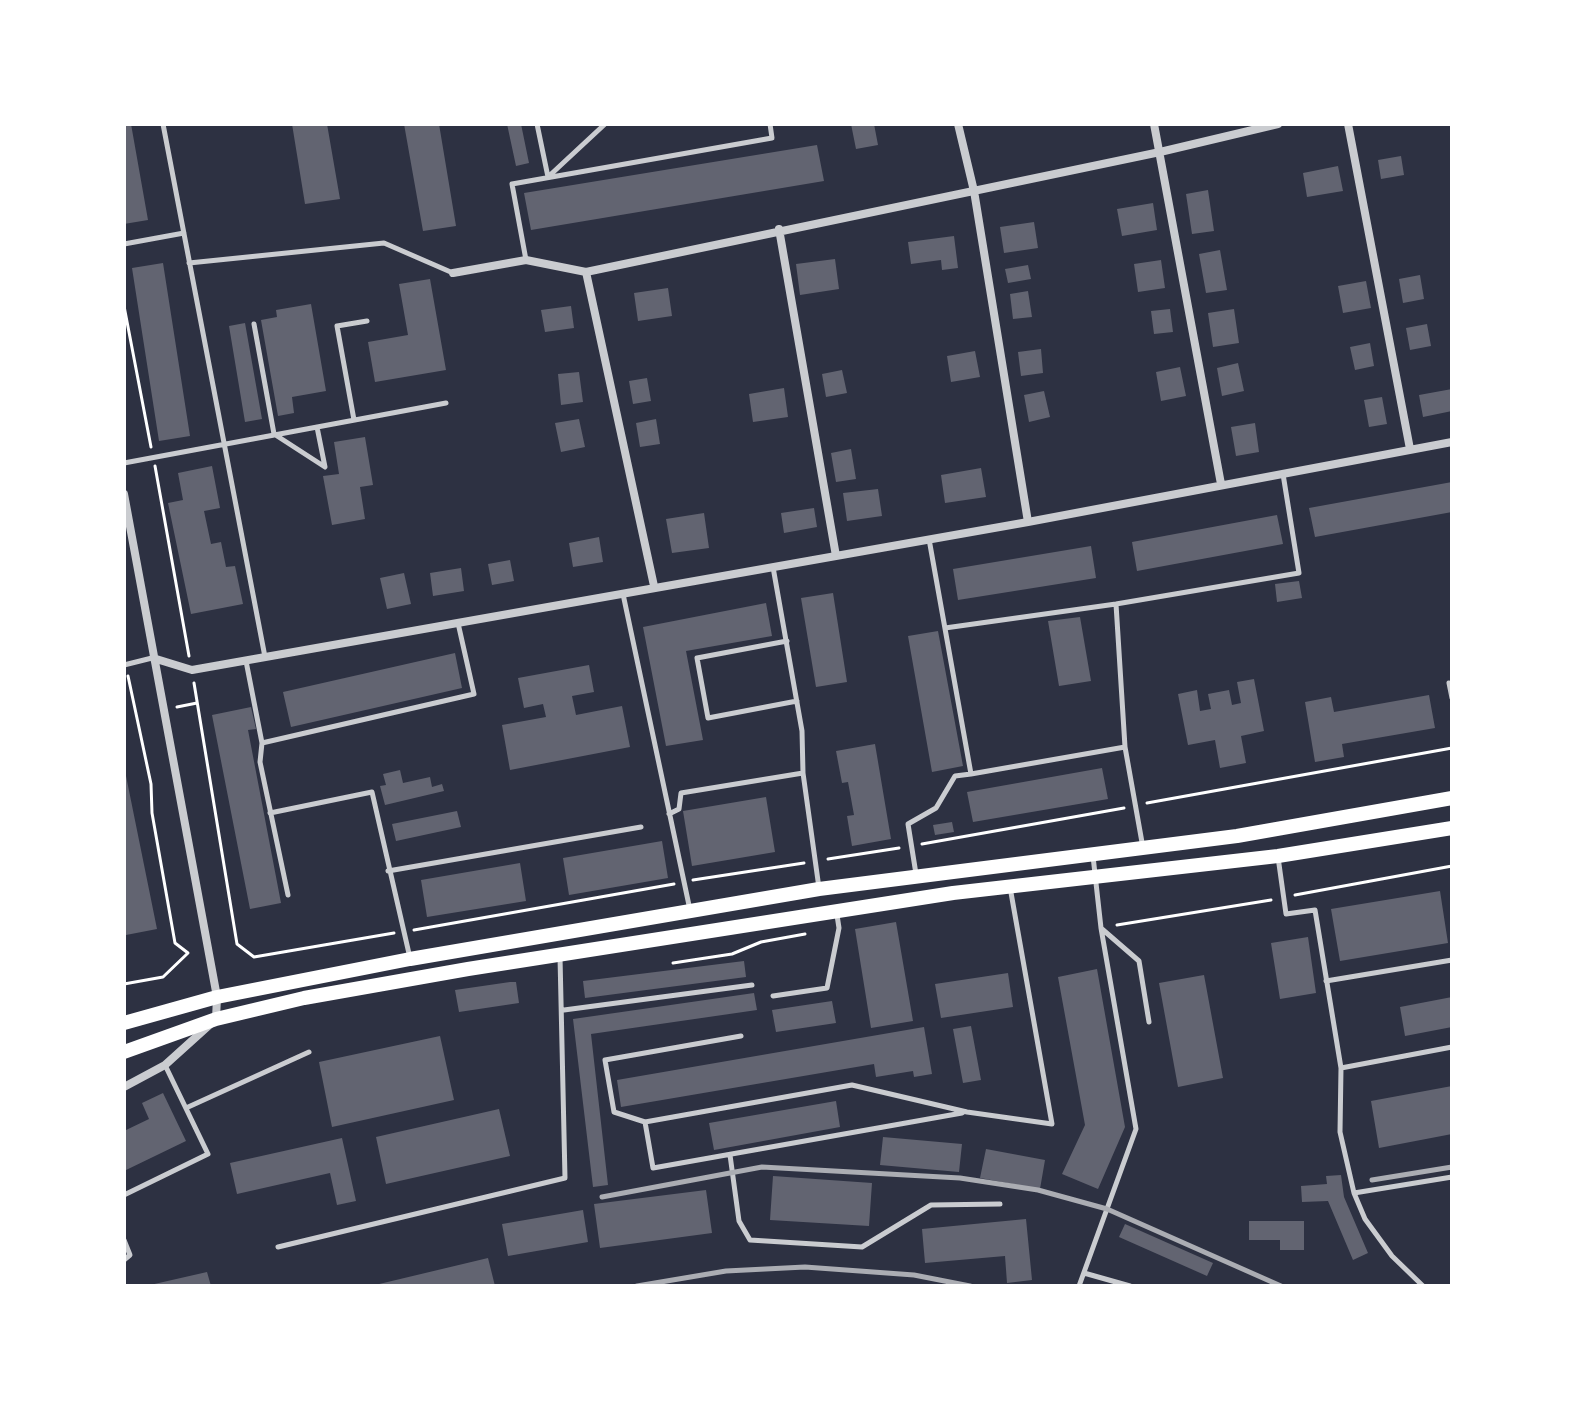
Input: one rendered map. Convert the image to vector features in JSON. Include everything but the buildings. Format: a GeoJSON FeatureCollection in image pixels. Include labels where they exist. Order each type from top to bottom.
{"type":"FeatureCollection","features":[{"type":"Feature","properties":{"kind":"main road"},"geometry":{"type":"LineString","coordinates":[[124,1023],[217,997],[410,959],[819,889],[1143,849],[1452,798]]}},
{"type":"Feature","properties":{"kind":"main road"},"geometry":{"type":"LineString","coordinates":[[124,1052],[216,1019],[304,998],[836,910],[1010,886],[1278,856],[1452,828]]}},
{"type":"Feature","properties":{"kind":"street"},"geometry":{"type":"LineString","coordinates":[[958,124],[974,191],[1028,522]]}},
{"type":"Feature","properties":{"kind":"street"},"geometry":{"type":"LineString","coordinates":[[1154,124],[1221,484]]}},
{"type":"Feature","properties":{"kind":"street"},"geometry":{"type":"LineString","coordinates":[[453,273],[526,260],[586,272],[779,229],[1160,152],[1278,124]]}},
{"type":"Feature","properties":{"kind":"street"},"geometry":{"type":"LineString","coordinates":[[1348,124],[1410,449]]}},
{"type":"Feature","properties":{"kind":"street"},"geometry":{"type":"LineString","coordinates":[[779,229],[836,556]]}},
{"type":"Feature","properties":{"kind":"street"},"geometry":{"type":"LineString","coordinates":[[586,272],[654,586]]}},
{"type":"Feature","properties":{"kind":"street"},"geometry":{"type":"LineString","coordinates":[[153,658],[192,670],[1028,522],[1452,442]]}},
{"type":"Feature","properties":{"kind":"street"},"geometry":{"type":"LineString","coordinates":[[124,494],[217,997],[216,1019],[165,1065],[124,1087]]}},
{"type":"Feature","properties":{"kind":"lane"},"geometry":{"type":"LineString","coordinates":[[163,124],[265,657]]}},
{"type":"Feature","properties":{"kind":"lane"},"geometry":{"type":"LineString","coordinates":[[537,124],[548,177]]}},
{"type":"Feature","properties":{"kind":"lane"},"geometry":{"type":"LineString","coordinates":[[548,177],[605,124]]}},
{"type":"Feature","properties":{"kind":"lane"},"geometry":{"type":"LineString","coordinates":[[526,260],[512,184],[772,138],[770,124]]}},
{"type":"Feature","properties":{"kind":"lane"},"geometry":{"type":"LineString","coordinates":[[124,244],[184,233]]}},
{"type":"Feature","properties":{"kind":"lane"},"geometry":{"type":"LineString","coordinates":[[189,263],[384,243],[453,273]]}},
{"type":"Feature","properties":{"kind":"lane"},"geometry":{"type":"LineString","coordinates":[[354,420],[337,326],[367,321]]}},
{"type":"Feature","properties":{"kind":"lane"},"geometry":{"type":"LineString","coordinates":[[254,324],[274,434],[325,467],[317,427]]}},
{"type":"Feature","properties":{"kind":"lane"},"geometry":{"type":"LineString","coordinates":[[124,463],[154,460],[224,443],[446,403]]}},
{"type":"Feature","properties":{"kind":"lane"},"geometry":{"type":"LineString","coordinates":[[945,628],[1116,604],[1299,573],[1283,473]]}},
{"type":"Feature","properties":{"kind":"lane"},"geometry":{"type":"LineString","coordinates":[[929,539],[971,774]]}},
{"type":"Feature","properties":{"kind":"lane"},"geometry":{"type":"LineString","coordinates":[[773,567],[797,701],[803,773],[819,889]]}},
{"type":"Feature","properties":{"kind":"lane"},"geometry":{"type":"LineString","coordinates":[[623,594],[690,911]]}},
{"type":"Feature","properties":{"kind":"lane"},"geometry":{"type":"LineString","coordinates":[[1116,604],[1125,747],[1143,849]]}},
{"type":"Feature","properties":{"kind":"lane"},"geometry":{"type":"LineString","coordinates":[[262,743],[474,694],[458,623]]}},
{"type":"Feature","properties":{"kind":"lane"},"geometry":{"type":"LineString","coordinates":[[787,641],[697,658],[708,718],[797,701]]}},
{"type":"Feature","properties":{"kind":"lane"},"geometry":{"type":"LineString","coordinates":[[124,665],[153,658]]}},
{"type":"Feature","properties":{"kind":"lane"},"geometry":{"type":"LineString","coordinates":[[245,660],[262,743],[260,762],[288,895]]}},
{"type":"Feature","properties":{"kind":"lane"},"geometry":{"type":"LineString","coordinates":[[1449,683],[1452,698]]}},
{"type":"Feature","properties":{"kind":"lane"},"geometry":{"type":"LineString","coordinates":[[916,875],[908,824],[936,808],[955,776],[1125,747]]}},
{"type":"Feature","properties":{"kind":"lane"},"geometry":{"type":"LineString","coordinates":[[669,814],[679,809],[681,793],[803,773]]}},
{"type":"Feature","properties":{"kind":"lane"},"geometry":{"type":"LineString","coordinates":[[270,813],[372,792],[410,959]]}},
{"type":"Feature","properties":{"kind":"lane"},"geometry":{"type":"LineString","coordinates":[[388,871],[641,827]]}},
{"type":"Feature","properties":{"kind":"lane"},"geometry":{"type":"LineString","coordinates":[[1079,1286],[1136,1129],[1101,928],[1093,855]]}},
{"type":"Feature","properties":{"kind":"lane"},"geometry":{"type":"LineString","coordinates":[[1278,856],[1286,914],[1315,910],[1341,1068],[1340,1132],[1354,1193],[1365,1219],[1392,1256],[1423,1286]]}},
{"type":"Feature","properties":{"kind":"lane"},"geometry":{"type":"LineString","coordinates":[[741,1036],[605,1060],[614,1112],[645,1122],[852,1085],[967,1112],[1052,1124],[1010,886]]}},
{"type":"Feature","properties":{"kind":"lane"},"geometry":{"type":"LineString","coordinates":[[773,996],[827,988],[839,928],[836,910]]}},
{"type":"Feature","properties":{"kind":"lane"},"geometry":{"type":"LineString","coordinates":[[1101,928],[1139,961],[1149,1022]]}},
{"type":"Feature","properties":{"kind":"lane"},"geometry":{"type":"LineString","coordinates":[[278,1247],[565,1178],[564,1010],[560,956]]}},
{"type":"Feature","properties":{"kind":"lane"},"geometry":{"type":"LineString","coordinates":[[1326,981],[1452,960]]}},
{"type":"Feature","properties":{"kind":"lane"},"geometry":{"type":"LineString","coordinates":[[564,1010],[752,985]]}},
{"type":"Feature","properties":{"kind":"lane"},"geometry":{"type":"LineString","coordinates":[[1341,1068],[1452,1047]]}},
{"type":"Feature","properties":{"kind":"lane"},"geometry":{"type":"LineString","coordinates":[[186,1108],[309,1052]]}},
{"type":"Feature","properties":{"kind":"lane"},"geometry":{"type":"LineString","coordinates":[[124,1195],[208,1154],[165,1065]]}},
{"type":"Feature","properties":{"kind":"lane"},"geometry":{"type":"LineString","coordinates":[[645,1122],[653,1168],[967,1112]]}},
{"type":"Feature","properties":{"kind":"lane"},"geometry":{"type":"LineString","coordinates":[[730,1155],[739,1221],[750,1240],[862,1247],[931,1205],[1000,1204]]}},
{"type":"Feature","properties":{"kind":"lane"},"geometry":{"type":"LineString","coordinates":[[1354,1193],[1452,1177]]}},
{"type":"Feature","properties":{"kind":"lane"},"geometry":{"type":"LineString","coordinates":[[124,1240],[130,1255],[124,1260]]}},
{"type":"Feature","properties":{"kind":"lane"},"geometry":{"type":"LineString","coordinates":[[1084,1273],[1130,1286]]}},
{"type":"Feature","properties":{"kind":"path"},"geometry":{"type":"LineString","coordinates":[[124,306],[192,670],[237,944],[254,957],[683,882],[911,846],[1452,748]]}},
{"type":"Feature","properties":{"kind":"path"},"geometry":{"type":"LineString","coordinates":[[124,665],[151,784],[152,813],[175,943],[188,953],[163,977],[124,984]]}},
{"type":"Feature","properties":{"kind":"path"},"geometry":{"type":"LineString","coordinates":[[673,963],[732,954],[761,942],[808,933]]}},
{"type":"Feature","properties":{"kind":"railway"},"geometry":{"type":"LineString","coordinates":[[602,1197],[762,1167],[960,1178],[1038,1190],[1107,1209],[1281,1286]]}},
{"type":"Feature","properties":{"kind":"railway"},"geometry":{"type":"LineString","coordinates":[[1372,1180],[1452,1167]]}},
{"type":"Feature","properties":{"kind":"railway"},"geometry":{"type":"LineString","coordinates":[[637,1286],[726,1271],[805,1267],[914,1275],[970,1286]]}}]}
